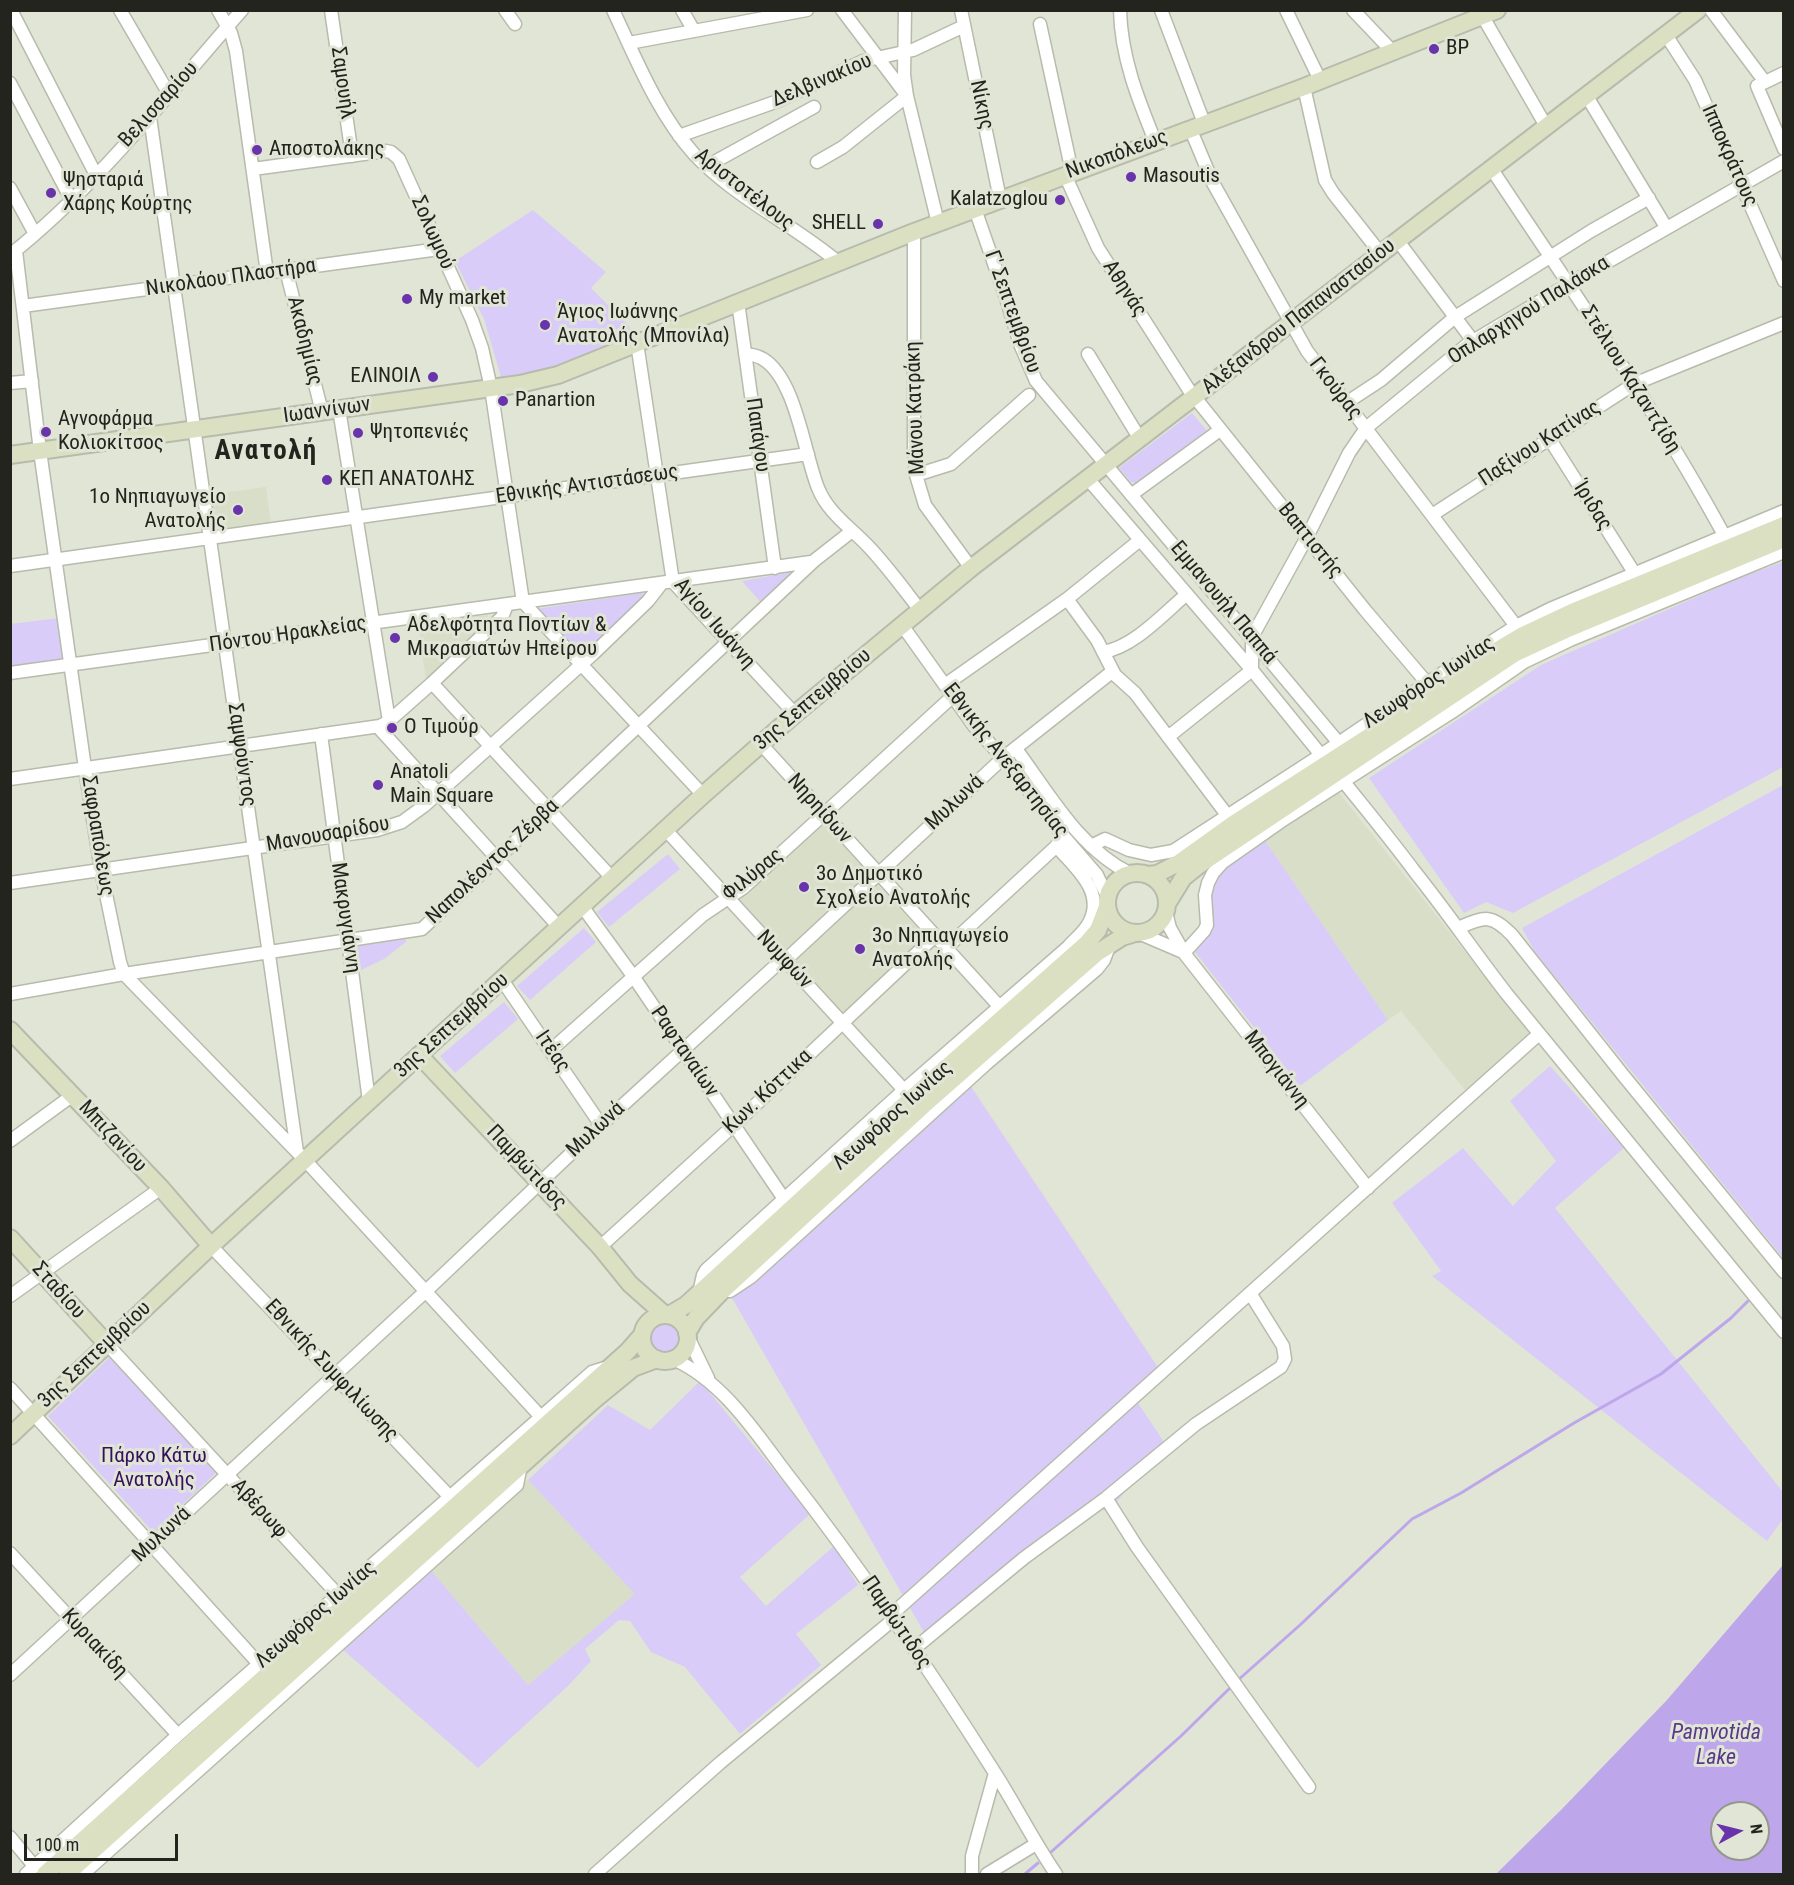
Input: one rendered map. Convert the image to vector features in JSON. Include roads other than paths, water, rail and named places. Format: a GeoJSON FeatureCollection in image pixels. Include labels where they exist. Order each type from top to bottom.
{"type":"FeatureCollection","features":[{"type":"Feature","properties":{"kind":"street"},"geometry":{"type":"LineString","coordinates":[[12,10],[96,175]]}},
{"type":"Feature","properties":{"kind":"street"},"geometry":{"type":"LineString","coordinates":[[120,10],[169,94]]}},
{"type":"Feature","properties":{"kind":"street"},"geometry":{"type":"LineString","coordinates":[[218,10],[228,27],[236,51],[267,273]]}},
{"type":"Feature","properties":{"kind":"street","name":"Βελισσαρίου"},"geometry":{"type":"LineString","coordinates":[[13,253],[72,201],[150,117],[242,10]]}},
{"type":"Feature","properties":{"kind":"street","name":"Σαμουήλ"},"geometry":{"type":"LineString","coordinates":[[331,10],[352,156]]}},
{"type":"Feature","properties":{"kind":"street"},"geometry":{"type":"LineString","coordinates":[[505,10],[515,24]]}},
{"type":"Feature","properties":{"kind":"street","name":"Αριστοτέλους"},"geometry":{"type":"LineString","coordinates":[[613,10],[628,44],[679,136],[707,166],[736,189],[823,249],[838,262]]}},
{"type":"Feature","properties":{"kind":"street"},"geometry":{"type":"LineString","coordinates":[[682,10],[694,31]]}},
{"type":"Feature","properties":{"kind":"street"},"geometry":{"type":"LineString","coordinates":[[628,44],[807,10]]}},
{"type":"Feature","properties":{"kind":"street"},"geometry":{"type":"LineString","coordinates":[[842,10],[907,96]]}},
{"type":"Feature","properties":{"kind":"street"},"geometry":{"type":"LineString","coordinates":[[905,10],[907,96],[938,223]]}},
{"type":"Feature","properties":{"kind":"street","name":"Νίκης"},"geometry":{"type":"LineString","coordinates":[[961,10],[1000,199]]}},
{"type":"Feature","properties":{"kind":"street"},"geometry":{"type":"LineString","coordinates":[[1120,10],[1121,31],[1129,71],[1155,141]]}},
{"type":"Feature","properties":{"kind":"street","name":"Γκούρας"},"geometry":{"type":"LineString","coordinates":[[1161,10],[1213,183],[1278,296],[1306,351],[1516,627]]}},
{"type":"Feature","properties":{"kind":"street"},"geometry":{"type":"LineString","coordinates":[[1286,10],[1312,84],[1325,180],[1381,254]]}},
{"type":"Feature","properties":{"kind":"street"},"geometry":{"type":"LineString","coordinates":[[1353,10],[1392,51]]}},
{"type":"Feature","properties":{"kind":"street","name":"Αλέξανδρου Παπαναστασίου"},"geometry":{"type":"LineString","coordinates":[[902,625],[971,568],[1698,10]]}},
{"type":"Feature","properties":{"kind":"street"},"geometry":{"type":"LineString","coordinates":[[1711,10],[1765,82]]}},
{"type":"Feature","properties":{"kind":"street"},"geometry":{"type":"LineString","coordinates":[[1486,12],[1546,126]]}},
{"type":"Feature","properties":{"kind":"street","name":"Νικοπόλεως"},"geometry":{"type":"LineString","coordinates":[[738,302],[1068,173],[1312,84],[1486,12]]}},
{"type":"Feature","properties":{"kind":"street","name":"Αθηνάς"},"geometry":{"type":"LineString","coordinates":[[1040,24],[1068,173],[1098,248],[1195,398]]}},
{"type":"Feature","properties":{"kind":"street","name":"Δελβινακίου"},"geometry":{"type":"LineString","coordinates":[[679,136],[770,104],[856,64],[877,57],[905,52],[964,26]]}},
{"type":"Feature","properties":{"kind":"street","name":"Ιπποκράτους"},"geometry":{"type":"LineString","coordinates":[[1666,35],[1695,80],[1784,281]]}},
{"type":"Feature","properties":{"kind":"street"},"geometry":{"type":"LineString","coordinates":[[1784,73],[1757,86],[1784,149]]}},
{"type":"Feature","properties":{"kind":"street"},"geometry":{"type":"LineString","coordinates":[[10,83],[72,201]]}},
{"type":"Feature","properties":{"kind":"street"},"geometry":{"type":"LineString","coordinates":[[1586,95],[1666,227]]}},
{"type":"Feature","properties":{"kind":"street"},"geometry":{"type":"LineString","coordinates":[[817,162],[843,147],[907,96]]}},
{"type":"Feature","properties":{"kind":"street"},"geometry":{"type":"LineString","coordinates":[[707,166],[814,107]]}},
{"type":"Feature","properties":{"kind":"street","name":"Σαμψούντος"},"geometry":{"type":"LineString","coordinates":[[150,117],[192,430],[240,745],[268,951],[301,1156]]}},
{"type":"Feature","properties":{"kind":"street","name":"Σολωμού"},"geometry":{"type":"LineString","coordinates":[[352,156],[386,151],[395,155],[476,328],[491,388],[523,602]]}},
{"type":"Feature","properties":{"kind":"street"},"geometry":{"type":"LineString","coordinates":[[253,169],[352,156]]}},
{"type":"Feature","properties":{"kind":"street","name":"Οπλαρχηγού Παλάσκα"},"geometry":{"type":"LineString","coordinates":[[1252,637],[1307,537],[1348,453],[1366,428],[1473,341],[1666,227],[1784,161]]}},
{"type":"Feature","properties":{"kind":"street","name":"Στέλιου Καζαντζίδη"},"geometry":{"type":"LineString","coordinates":[[1491,168],[1634,384],[1703,496],[1724,535]]}},
{"type":"Feature","properties":{"kind":"street"},"geometry":{"type":"LineString","coordinates":[[10,188],[35,234]]}},
{"type":"Feature","properties":{"kind":"street","name":"Οπλαρχηγού Παλάσκα"},"geometry":{"type":"LineString","coordinates":[[1346,403],[1382,380],[1455,317],[1599,226],[1649,198]]}},
{"type":"Feature","properties":{"kind":"street","name":"Γ' Σεπτεμβρίου"},"geometry":{"type":"LineString","coordinates":[[975,209],[1030,371],[1106,465]]}},
{"type":"Feature","properties":{"kind":"street","name":"Μάνου Κατράκη"},"geometry":{"type":"LineString","coordinates":[[914,232],[916,475],[925,505],[971,568]]}},
{"type":"Feature","properties":{"kind":"street"},"geometry":{"type":"LineString","coordinates":[[1398,241],[1473,341]]}},
{"type":"Feature","properties":{"kind":"street","name":"Νικολάου Πλαστήρα"},"geometry":{"type":"LineString","coordinates":[[23,306],[439,249]]}},
{"type":"Feature","properties":{"kind":"street","name":"Σαφραπόλεως"},"geometry":{"type":"LineString","coordinates":[[13,253],[23,306],[40,451],[85,768],[101,870],[124,974],[301,1156],[541,1417]]}},
{"type":"Feature","properties":{"kind":"street","name":"Ακαδημίας"},"geometry":{"type":"LineString","coordinates":[[286,270],[322,412]]}},
{"type":"Feature","properties":{"kind":"street","name":"Ιωαννίνων"},"geometry":{"type":"LineString","coordinates":[[10,455],[520,384],[558,375],[738,302]]}},
{"type":"Feature","properties":{"kind":"street","name":"Παπάγου"},"geometry":{"type":"LineString","coordinates":[[738,302],[775,568]]}},
{"type":"Feature","properties":{"kind":"street","name":"Παξίνου Κατίνας"},"geometry":{"type":"LineString","coordinates":[[1432,515],[1634,384],[1784,323]]}},
{"type":"Feature","properties":{"kind":"street","name":"Αγίου Ιωάννη"},"geometry":{"type":"LineString","coordinates":[[637,343],[656,475],[668,583],[728,642],[795,714]]}},
{"type":"Feature","properties":{"kind":"street"},"geometry":{"type":"LineString","coordinates":[[745,354],[765,360],[782,380],[794,409],[821,495],[831,510],[877,555],[920,610]]}},
{"type":"Feature","properties":{"kind":"street"},"geometry":{"type":"LineString","coordinates":[[1088,354],[1140,439]]}},
{"type":"Feature","properties":{"kind":"street"},"geometry":{"type":"LineString","coordinates":[[10,383],[32,381]]}},
{"type":"Feature","properties":{"kind":"street"},"geometry":{"type":"LineString","coordinates":[[916,475],[953,462],[1029,395]]}},
{"type":"Feature","properties":{"kind":"street","name":"Βαπτιστής"},"geometry":{"type":"LineString","coordinates":[[1195,398],[1426,683]]}},
{"type":"Feature","properties":{"kind":"street"},"geometry":{"type":"LineString","coordinates":[[339,409],[373,623],[383,724],[437,794],[559,927]]}},
{"type":"Feature","properties":{"kind":"street"},"geometry":{"type":"LineString","coordinates":[[1131,495],[1220,430]]}},
{"type":"Feature","properties":{"kind":"street","name":"Ίριδας"},"geometry":{"type":"LineString","coordinates":[[1549,438],[1635,574]]}},
{"type":"Feature","properties":{"kind":"street","name":"Εθνικής Αντιστάσεως"},"geometry":{"type":"LineString","coordinates":[[10,566],[808,454]]}},
{"type":"Feature","properties":{"kind":"street","name":"Εμμανουήλ Παππά"},"geometry":{"type":"LineString","coordinates":[[1106,465],[1338,742]]}},
{"type":"Feature","properties":{"kind":"street","name":"Εμμανουήλ Παππά"},"geometry":{"type":"LineString","coordinates":[[1088,479],[1252,670],[1458,928],[1465,941],[1539,1034],[1784,1332]]}},
{"type":"Feature","properties":{"kind":"street","name":"Λεωφόρος Ιωνίας"},"geometry":{"type":"LineString","coordinates":[[688,1335],[696,1318],[720,1293],[924,1105],[1110,944],[1156,926],[1183,878],[1332,769],[1338,742],[1426,683],[1516,627],[1550,609],[1784,511]]}},
{"type":"Feature","properties":{"kind":"street"},"geometry":{"type":"LineString","coordinates":[[1184,953],[1207,925],[1205,895],[1208,883],[1223,862],[1280,822],[1332,769],[1491,654],[1523,635],[1572,612],[1784,525]]}},
{"type":"Feature","properties":{"kind":"street","name":"Ναπολέοντος Ζέρβα"},"geometry":{"type":"LineString","coordinates":[[10,994],[268,951],[422,929],[815,560],[852,531]]}},
{"type":"Feature","properties":{"kind":"street"},"geometry":{"type":"LineString","coordinates":[[1332,769],[1514,654],[1570,628],[1784,539]]}},
{"type":"Feature","properties":{"kind":"street"},"geometry":{"type":"LineString","coordinates":[[945,685],[1067,599],[1140,540]]}},
{"type":"Feature","properties":{"kind":"street"},"geometry":{"type":"LineString","coordinates":[[1332,769],[1524,662],[1570,640],[1784,552]]}},
{"type":"Feature","properties":{"kind":"street","name":"Πόντου Ηρακλείας"},"geometry":{"type":"LineString","coordinates":[[10,673],[775,568],[815,560]]}},
{"type":"Feature","properties":{"kind":"street","name":"Μανουσαρίδου"},"geometry":{"type":"LineString","coordinates":[[10,883],[392,827],[410,817],[437,794],[668,583]]}},
{"type":"Feature","properties":{"kind":"street"},"geometry":{"type":"LineString","coordinates":[[1103,652],[1125,645],[1187,594]]}},
{"type":"Feature","properties":{"kind":"street"},"geometry":{"type":"LineString","coordinates":[[1067,599],[1094,635],[1113,671],[1135,693],[1227,814]]}},
{"type":"Feature","properties":{"kind":"street"},"geometry":{"type":"LineString","coordinates":[[523,602],[703,795]]}},
{"type":"Feature","properties":{"kind":"street"},"geometry":{"type":"LineString","coordinates":[[10,779],[383,724],[432,683],[502,617],[507,605]]}},
{"type":"Feature","properties":{"kind":"street","name":"Εθνικής Ανεξαρτησίας"},"geometry":{"type":"LineString","coordinates":[[902,625],[974,726],[1003,758],[1060,842],[1097,875],[1107,902]]}},
{"type":"Feature","properties":{"kind":"street","name":"3ης Σεπτεμβρίου"},"geometry":{"type":"LineString","coordinates":[[10,1436],[212,1246],[301,1156],[369,1101],[703,795],[795,714],[902,625]]}},
{"type":"Feature","properties":{"kind":"street"},"geometry":{"type":"LineString","coordinates":[[1168,737],[1252,670],[1252,637]]}},
{"type":"Feature","properties":{"kind":"street","name":"Μυλωνά"},"geometry":{"type":"LineString","coordinates":[[10,1675],[426,1291],[601,1125],[879,874],[1003,758],[1113,671]]}},
{"type":"Feature","properties":{"kind":"street"},"geometry":{"type":"LineString","coordinates":[[432,683],[612,878]]}},
{"type":"Feature","properties":{"kind":"street","name":"Φιλύρας"},"geometry":{"type":"LineString","coordinates":[[551,1050],[703,915],[743,888],[953,696]]}},
{"type":"Feature","properties":{"kind":"street","name":"Μακρυγιάννη"},"geometry":{"type":"LineString","coordinates":[[321,734],[369,1101]]}},
{"type":"Feature","properties":{"kind":"street","name":"Νηρηίδων"},"geometry":{"type":"LineString","coordinates":[[761,744],[999,1006]]}},
{"type":"Feature","properties":{"kind":"street","name":"Εθνικής Ανεξαρτησίας"},"geometry":{"type":"LineString","coordinates":[[1016,748],[1091,846],[1114,866],[1139,874]]}},
{"type":"Feature","properties":{"kind":"street","name":"Λεωφόρος Ιωνίας"},"geometry":{"type":"LineString","coordinates":[[1091,846],[1105,838],[1129,850],[1160,855],[1184,844],[1227,814],[1332,769]]}},
{"type":"Feature","properties":{"kind":"street","name":"Λεωφόρος Ιωνίας"},"geometry":{"type":"LineString","coordinates":[[667,1315],[681,1310],[912,1098],[1087,943],[1098,930],[1116,881],[1139,874],[1170,869],[1233,824],[1332,769]]}},
{"type":"Feature","properties":{"kind":"street","name":"Νυμφών"},"geometry":{"type":"LineString","coordinates":[[665,829],[904,1090]]}},
{"type":"Feature","properties":{"kind":"street"},"geometry":{"type":"LineString","coordinates":[[699,1293],[706,1270],[904,1090],[1068,947],[1087,926],[1093,911],[1094,900],[1090,885],[1060,842],[946,948]]}},
{"type":"Feature","properties":{"kind":"street"},"geometry":{"type":"LineString","coordinates":[[1139,874],[1162,886],[1166,908]]}},
{"type":"Feature","properties":{"kind":"street"},"geometry":{"type":"LineString","coordinates":[[1107,902],[1109,917],[1115,925],[1136,934]]}},
{"type":"Feature","properties":{"kind":"street","name":"Ραφταναίων"},"geometry":{"type":"LineString","coordinates":[[582,906],[633,976],[784,1199]]}},
{"type":"Feature","properties":{"kind":"street","name":"Μπογιάννη"},"geometry":{"type":"LineString","coordinates":[[1166,908],[1170,928],[1184,953],[1368,1188]]}},
{"type":"Feature","properties":{"kind":"street"},"geometry":{"type":"LineString","coordinates":[[1458,928],[1480,919],[1490,918],[1512,935],[1623,1076],[1784,1272]]}},
{"type":"Feature","properties":{"kind":"street","name":"Μπογιάννη"},"geometry":{"type":"LineString","coordinates":[[1136,934],[1169,945],[1184,953]]}},
{"type":"Feature","properties":{"kind":"street","name":"Κων. Κόττικα"},"geometry":{"type":"LineString","coordinates":[[600,1246],[734,1125],[935,936]]}},
{"type":"Feature","properties":{"kind":"street","name":"Ιτέας"},"geometry":{"type":"LineString","coordinates":[[502,980],[601,1125]]}},
{"type":"Feature","properties":{"kind":"street","name":"Μπιζανίου"},"geometry":{"type":"LineString","coordinates":[[10,1030],[161,1188],[212,1246]]}},
{"type":"Feature","properties":{"kind":"street"},"geometry":{"type":"LineString","coordinates":[[595,1875],[711,1770],[893,1617],[1539,1034]]}},
{"type":"Feature","properties":{"kind":"street","name":"Παμβώτιδος"},"geometry":{"type":"LineString","coordinates":[[419,1055],[600,1246],[630,1284],[638,1300],[644,1330]]}},
{"type":"Feature","properties":{"kind":"street"},"geometry":{"type":"LineString","coordinates":[[10,1141],[73,1095]]}},
{"type":"Feature","properties":{"kind":"street"},"geometry":{"type":"LineString","coordinates":[[10,1296],[161,1188]]}},
{"type":"Feature","properties":{"kind":"street","name":"Σταδίου"},"geometry":{"type":"LineString","coordinates":[[10,1238],[107,1344]]}},
{"type":"Feature","properties":{"kind":"street","name":"Εθνικής Συμφιλίωσης"},"geometry":{"type":"LineString","coordinates":[[212,1246],[450,1497]]}},
{"type":"Feature","properties":{"kind":"street","name":"Παμβώτιδος"},"geometry":{"type":"LineString","coordinates":[[630,1284],[667,1315]]}},
{"type":"Feature","properties":{"kind":"street"},"geometry":{"type":"LineString","coordinates":[[914,1648],[1024,1558],[1106,1498],[1196,1424],[1281,1366],[1285,1359],[1285,1350],[1250,1293]]}},
{"type":"Feature","properties":{"kind":"street"},"geometry":{"type":"LineString","coordinates":[[667,1315],[681,1321],[688,1335],[684,1351],[665,1359],[645,1350],[644,1330],[654,1318],[667,1315]]}},
{"type":"Feature","properties":{"kind":"street","name":"Λεωφόρος Ιωνίας"},"geometry":{"type":"LineString","coordinates":[[35,1872],[636,1344],[644,1330]]}},
{"type":"Feature","properties":{"kind":"street","name":"Παμβώτιδος"},"geometry":{"type":"LineString","coordinates":[[688,1335],[714,1387]]}},
{"type":"Feature","properties":{"kind":"street","name":"Αβέρωφ"},"geometry":{"type":"LineString","coordinates":[[107,1344],[339,1596]]}},
{"type":"Feature","properties":{"kind":"street","name":"Λεωφόρος Ιωνίας"},"geometry":{"type":"LineString","coordinates":[[67,1875],[521,1465],[624,1375],[645,1362],[665,1359]]}},
{"type":"Feature","properties":{"kind":"street","name":"Παμβώτιδος"},"geometry":{"type":"LineString","coordinates":[[665,1359],[694,1370],[714,1387],[743,1417],[820,1515],[914,1648],[995,1773],[1056,1875]]}},
{"type":"Feature","properties":{"kind":"street","name":"Λεωφόρος Ιωνίας"},"geometry":{"type":"LineString","coordinates":[[35,1872],[178,1735],[592,1372],[612,1365]]}},
{"type":"Feature","properties":{"kind":"street"},"geometry":{"type":"LineString","coordinates":[[10,1388],[259,1664]]}},
{"type":"Feature","properties":{"kind":"street","name":"Λεωφόρος Ιωνίας"},"geometry":{"type":"LineString","coordinates":[[83,1875],[518,1485],[521,1465]]}},
{"type":"Feature","properties":{"kind":"street"},"geometry":{"type":"LineString","coordinates":[[1106,1498],[1137,1547],[1309,1787]]}},
{"type":"Feature","properties":{"kind":"street","name":"Κυριακίδη"},"geometry":{"type":"LineString","coordinates":[[10,1553],[178,1735]]}},
{"type":"Feature","properties":{"kind":"street"},"geometry":{"type":"LineString","coordinates":[[972,1875],[972,1856],[995,1773]]}},
{"type":"Feature","properties":{"kind":"street"},"geometry":{"type":"LineString","coordinates":[[10,1837],[35,1872]]}},
{"type":"Feature","properties":{"kind":"street"},"geometry":{"type":"LineString","coordinates":[[987,1875],[1036,1844]]}},
{"type":"Feature","properties":{"kind":"water","name":"Pamvotida Lake"},"geometry":{"type":"Polygon","coordinates":[[[1783,1565],[1783,1874],[1496,1874],[1667,1700],[1783,1565]]]}},
{"type":"Feature","properties":{"kind":"waterway"},"geometry":{"type":"LineString","coordinates":[[1237,1681],[1412,1519],[1461,1493],[1574,1423],[1661,1374],[1731,1318],[1748,1301]]}},
{"type":"Feature","properties":{"kind":"waterway"},"geometry":{"type":"LineString","coordinates":[[1051,1852],[1181,1736],[1232,1686]]}},
{"type":"Feature","properties":{"kind":"waterway"},"geometry":{"type":"LineString","coordinates":[[1025,1874],[1038,1863]]}},
{"type":"Feature","properties":{"kind":"place","name":"BP"},"geometry":{"type":"Point","coordinates":[1434,49]}},
{"type":"Feature","properties":{"kind":"place","name":"Αποστολάκης"},"geometry":{"type":"Point","coordinates":[257,150]}},
{"type":"Feature","properties":{"kind":"place","name":"Masoutis"},"geometry":{"type":"Point","coordinates":[1131,177]}},
{"type":"Feature","properties":{"kind":"place","name":"Ψησταριά Χάρης Κούρτης"},"geometry":{"type":"Point","coordinates":[51,193]}},
{"type":"Feature","properties":{"kind":"place","name":"Kalatzoglou"},"geometry":{"type":"Point","coordinates":[1060,200]}},
{"type":"Feature","properties":{"kind":"place","name":"SHELL"},"geometry":{"type":"Point","coordinates":[878,224]}},
{"type":"Feature","properties":{"kind":"place","name":"My market"},"geometry":{"type":"Point","coordinates":[407,299]}},
{"type":"Feature","properties":{"kind":"place","name":"Άγιος Ιωάννης Ανατολής (Μπονίλα)"},"geometry":{"type":"Point","coordinates":[545,325]}},
{"type":"Feature","properties":{"kind":"place","name":"ΕΛΙΝΟΙΛ"},"geometry":{"type":"Point","coordinates":[433,377]}},
{"type":"Feature","properties":{"kind":"place","name":"Panartion"},"geometry":{"type":"Point","coordinates":[503,401]}},
{"type":"Feature","properties":{"kind":"place","name":"Αγνοφάρμα Κολιοκίτσος"},"geometry":{"type":"Point","coordinates":[46,432]}},
{"type":"Feature","properties":{"kind":"place","name":"Ψητοπενιές"},"geometry":{"type":"Point","coordinates":[358,433]}},
{"type":"Feature","properties":{"kind":"place","name":"ΚΕΠ ΑΝΑΤΟΛΗΣ"},"geometry":{"type":"Point","coordinates":[327,480]}},
{"type":"Feature","properties":{"kind":"place","name":"1ο Νηπιαγωγείο Ανατολής"},"geometry":{"type":"Point","coordinates":[238,510]}},
{"type":"Feature","properties":{"kind":"place","name":"Αδελφότητα Ποντίων & Μικρασιατών Ηπείρου"},"geometry":{"type":"Point","coordinates":[395,638]}},
{"type":"Feature","properties":{"kind":"place","name":"Ο Τιμούρ"},"geometry":{"type":"Point","coordinates":[392,728]}},
{"type":"Feature","properties":{"kind":"place","name":"Anatoli Main Square"},"geometry":{"type":"Point","coordinates":[378,785]}},
{"type":"Feature","properties":{"kind":"place","name":"3ο Δημοτικό Σχολείο Ανατολής"},"geometry":{"type":"Point","coordinates":[804,887]}},
{"type":"Feature","properties":{"kind":"place","name":"3ο Νηπιαγωγείο Ανατολής"},"geometry":{"type":"Point","coordinates":[860,949]}},
{"type":"Feature","properties":{"kind":"district","name":"Ανατολή"},"geometry":{"type":"Point","coordinates":[266,452]}},
{"type":"Feature","properties":{"kind":"park label","name":"Πάρκο Κάτω Ανατολής"},"geometry":{"type":"Point","coordinates":[154,1469]}}]}
